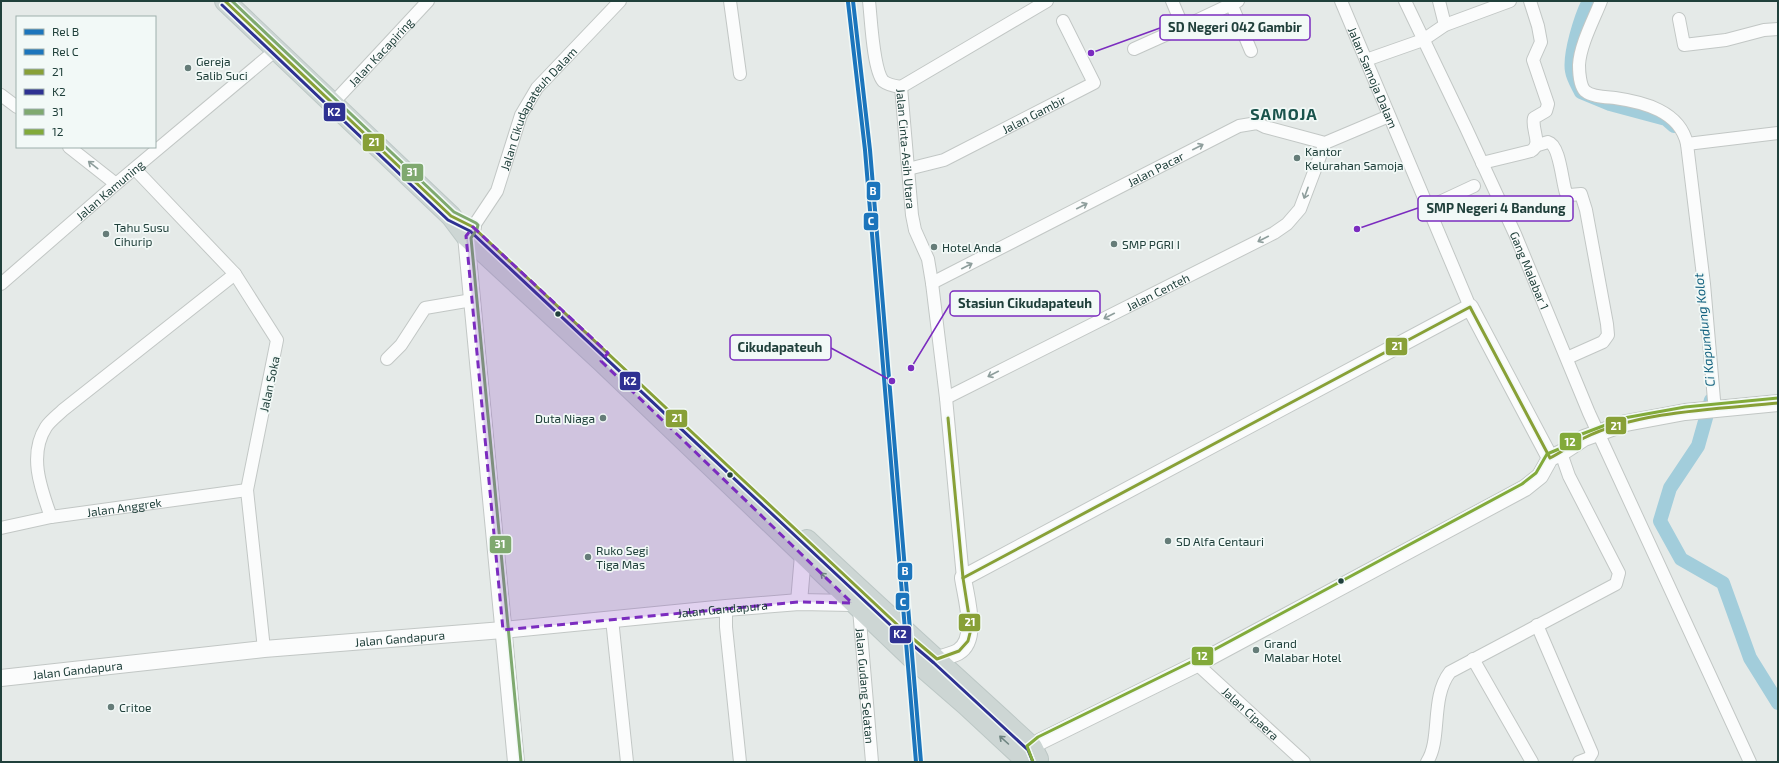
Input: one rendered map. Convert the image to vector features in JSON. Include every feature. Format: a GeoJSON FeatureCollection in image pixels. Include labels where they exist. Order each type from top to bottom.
{"type":"FeatureCollection","features":[{"type":"Feature","properties":{"kind":"main road"},"geometry":{"type":"LineString","coordinates":[[226,1],[451,216],[904,631],[937,659],[1032,757]]}},
{"type":"Feature","properties":{"kind":"main road"},"geometry":{"type":"LineString","coordinates":[[604,357],[856,606],[913,659],[966,705],[1032,757]]}},
{"type":"Feature","properties":{"kind":"street","name":"Jalan Kacapiring"},"geometry":{"type":"LineString","coordinates":[[333,103],[428,1]]}},
{"type":"Feature","properties":{"kind":"street","name":"Jalan Cikudapateuh Dalam"},"geometry":{"type":"LineString","coordinates":[[469,232],[497,191],[502,179],[514,134],[529,100],[537,88],[620,1]]}},
{"type":"Feature","properties":{"kind":"street"},"geometry":{"type":"LineString","coordinates":[[730,1],[740,74]]}},
{"type":"Feature","properties":{"kind":"street","name":"Jalan Cinta-Asih Utara"},"geometry":{"type":"LineString","coordinates":[[869,1],[876,62],[882,80],[888,84],[901,87],[912,215],[915,230],[928,259],[932,283],[946,398],[963,578]]}},
{"type":"Feature","properties":{"kind":"street"},"geometry":{"type":"LineString","coordinates":[[901,87],[1047,1]]}},
{"type":"Feature","properties":{"kind":"street"},"geometry":{"type":"LineString","coordinates":[[1172,1],[1182,27]]}},
{"type":"Feature","properties":{"kind":"street","name":"Jalan Samoja Dalam"},"geometry":{"type":"LineString","coordinates":[[1341,1],[1470,307],[1555,456]]}},
{"type":"Feature","properties":{"kind":"street","name":"Gang Malabar 1"},"geometry":{"type":"LineString","coordinates":[[1405,1],[1515,234],[1598,433],[1750,762]]}},
{"type":"Feature","properties":{"kind":"street"},"geometry":{"type":"LineString","coordinates":[[1439,1],[1445,25]]}},
{"type":"Feature","properties":{"kind":"street"},"geometry":{"type":"LineString","coordinates":[[1530,1],[1538,26],[1541,42],[1541,46],[1534,60],[1548,104],[1546,111],[1534,118],[1533,122],[1538,145]]}},
{"type":"Feature","properties":{"kind":"street"},"geometry":{"type":"LineString","coordinates":[[1601,1],[1579,65],[1580,79],[1584,90],[1590,94],[1635,101],[1669,116],[1684,133],[1687,144],[1704,284],[1714,400],[1716,408]]}},
{"type":"Feature","properties":{"kind":"street"},"geometry":{"type":"LineString","coordinates":[[1134,49],[1233,2],[1251,51]]}},
{"type":"Feature","properties":{"kind":"street"},"geometry":{"type":"LineString","coordinates":[[1366,60],[1423,40],[1445,25],[1503,2]]}},
{"type":"Feature","properties":{"kind":"street"},"geometry":{"type":"LineString","coordinates":[[1679,19],[1684,45],[1726,40],[1764,30],[1778,29]]}},
{"type":"Feature","properties":{"kind":"street","name":"Jalan Gambir"},"geometry":{"type":"LineString","coordinates":[[908,169],[944,160],[1094,83],[1063,21]]}},
{"type":"Feature","properties":{"kind":"street","name":"Jalan Kamuning"},"geometry":{"type":"LineString","coordinates":[[1,284],[116,184],[276,50]]}},
{"type":"Feature","properties":{"kind":"street"},"geometry":{"type":"LineString","coordinates":[[1,94],[16,106]]}},
{"type":"Feature","properties":{"kind":"street"},"geometry":{"type":"LineString","coordinates":[[1325,143],[1389,116]]}},
{"type":"Feature","properties":{"kind":"street","name":"Jalan Pacar"},"geometry":{"type":"LineString","coordinates":[[932,283],[1239,126],[1257,123],[1264,127],[1325,143]]}},
{"type":"Feature","properties":{"kind":"street"},"geometry":{"type":"LineString","coordinates":[[1687,144],[1778,133]]}},
{"type":"Feature","properties":{"kind":"street","name":"Jalan Centeh"},"geometry":{"type":"LineString","coordinates":[[946,398],[1274,233],[1287,224],[1300,209],[1325,143]]}},
{"type":"Feature","properties":{"kind":"street"},"geometry":{"type":"LineString","coordinates":[[1482,163],[1531,151],[1536,149],[1538,145],[1552,143],[1560,163],[1566,193],[1570,195],[1581,194],[1586,210],[1608,335],[1603,342],[1566,358]]}},
{"type":"Feature","properties":{"kind":"street"},"geometry":{"type":"LineString","coordinates":[[70,148],[116,184]]}},
{"type":"Feature","properties":{"kind":"street","name":"Jalan Soka"},"geometry":{"type":"LineString","coordinates":[[135,169],[235,274],[277,340],[247,490],[264,649]]}},
{"type":"Feature","properties":{"kind":"street"},"geometry":{"type":"LineString","coordinates":[[1429,207],[1474,186]]}},
{"type":"Feature","properties":{"kind":"street"},"geometry":{"type":"LineString","coordinates":[[469,232],[472,300],[516,762]]}},
{"type":"Feature","properties":{"kind":"street"},"geometry":{"type":"LineString","coordinates":[[51,517],[39,477],[37,460],[37,449],[40,437],[46,426],[235,274]]}},
{"type":"Feature","properties":{"kind":"street"},"geometry":{"type":"LineString","coordinates":[[387,360],[401,345],[425,308],[472,300]]}},
{"type":"Feature","properties":{"kind":"street"},"geometry":{"type":"LineString","coordinates":[[937,659],[959,651],[968,641],[971,629],[963,578],[1470,307]]}},
{"type":"Feature","properties":{"kind":"street"},"geometry":{"type":"LineString","coordinates":[[1032,757],[1197,664],[1525,488],[1540,476],[1555,456],[1584,438],[1626,423],[1685,412],[1778,403]]}},
{"type":"Feature","properties":{"kind":"street"},"geometry":{"type":"LineString","coordinates":[[1427,762],[1432,750],[1437,705],[1450,672],[1473,658],[1616,584],[1619,573],[1569,476],[1555,456]]}},
{"type":"Feature","properties":{"kind":"street","name":"Jalan Anggrek"},"geometry":{"type":"LineString","coordinates":[[1,528],[51,517],[247,490]]}},
{"type":"Feature","properties":{"kind":"street"},"geometry":{"type":"LineString","coordinates":[[799,602],[803,555]]}},
{"type":"Feature","properties":{"kind":"street","name":"Jalan Gandapura"},"geometry":{"type":"LineString","coordinates":[[1,678],[264,649],[503,630],[726,608],[799,602],[856,606]]}},
{"type":"Feature","properties":{"kind":"street","name":"Jalan Gudang Selatan"},"geometry":{"type":"LineString","coordinates":[[856,606],[872,762]]}},
{"type":"Feature","properties":{"kind":"street"},"geometry":{"type":"LineString","coordinates":[[726,608],[726,627],[740,762]]}},
{"type":"Feature","properties":{"kind":"street"},"geometry":{"type":"LineString","coordinates":[[612,619],[627,762]]}},
{"type":"Feature","properties":{"kind":"street"},"geometry":{"type":"LineString","coordinates":[[1537,625],[1592,753],[1589,758],[1579,762]]}},
{"type":"Feature","properties":{"kind":"street"},"geometry":{"type":"LineString","coordinates":[[1473,658],[1532,762]]}},
{"type":"Feature","properties":{"kind":"street","name":"Jalan Cipaera"},"geometry":{"type":"LineString","coordinates":[[1197,664],[1304,762]]}},
{"type":"Feature","properties":{"kind":"highlighted area"},"geometry":{"type":"Polygon","coordinates":[[[473,227],[608,353],[601,361],[852,603],[799,602],[503,630],[466,236],[473,227]]]}},
{"type":"Feature","properties":{"kind":"waterway","name":"Ci Kapundung Kolot"},"geometry":{"type":"LineString","coordinates":[[1589,1],[1579,26],[1572,55],[1573,74],[1581,92],[1610,104],[1666,119],[1674,126]]}},
{"type":"Feature","properties":{"kind":"waterway","name":"Ci Kapundung Kolot"},"geometry":{"type":"LineString","coordinates":[[1711,400],[1698,446],[1670,488],[1660,521],[1681,559],[1723,583],[1750,658],[1778,703]]}},
{"type":"Feature","properties":{"kind":"rail line","name":"B"},"geometry":{"type":"LineString","coordinates":[[853,1],[870,150],[921,762]]}},
{"type":"Feature","properties":{"kind":"rail line","name":"C"},"geometry":{"type":"LineString","coordinates":[[848,2],[865,150],[916,762]]}},
{"type":"Feature","properties":{"kind":"transit line","name":"21"},"geometry":{"type":"LineString","coordinates":[[225,1],[451,216],[473,227],[904,631],[937,659],[959,651],[968,641],[971,629],[963,578],[948,418]]}},
{"type":"Feature","properties":{"kind":"transit line","name":"31"},"geometry":{"type":"LineString","coordinates":[[232,1],[454,212],[478,225],[471,238],[521,762]]}},
{"type":"Feature","properties":{"kind":"transit line","name":"K2"},"geometry":{"type":"LineString","coordinates":[[222,5],[448,220],[470,231],[901,635],[934,663],[1028,750],[1033,762]]}},
{"type":"Feature","properties":{"kind":"transit line","name":"21"},"geometry":{"type":"LineString","coordinates":[[963,578],[1470,307],[1550,458],[1584,438],[1605,429],[1629,422],[1679,413],[1778,403]]}},
{"type":"Feature","properties":{"kind":"transit line","name":"12"},"geometry":{"type":"LineString","coordinates":[[1033,762],[1027,746],[1038,737],[1195,660],[1522,484],[1536,473],[1547,454],[1559,449],[1582,434],[1624,418],[1685,407],[1778,398]]}},
{"type":"Feature","properties":{"kind":"place","name":"SD Negeri 042 Gambir"},"geometry":{"type":"Point","coordinates":[1091,53]}},
{"type":"Feature","properties":{"kind":"place","name":"Gereja Salib Suci"},"geometry":{"type":"Point","coordinates":[188,68]}},
{"type":"Feature","properties":{"kind":"place","name":"Kantor Kelurahan Samoja"},"geometry":{"type":"Point","coordinates":[1297,158]}},
{"type":"Feature","properties":{"kind":"place","name":"SMP Negeri 4 Bandung"},"geometry":{"type":"Point","coordinates":[1357,229]}},
{"type":"Feature","properties":{"kind":"place","name":"Tahu Susu Cihurip"},"geometry":{"type":"Point","coordinates":[106,234]}},
{"type":"Feature","properties":{"kind":"place","name":"SMP PGRI I"},"geometry":{"type":"Point","coordinates":[1114,244]}},
{"type":"Feature","properties":{"kind":"place","name":"Hotel Anda"},"geometry":{"type":"Point","coordinates":[934,247]}},
{"type":"Feature","properties":{"kind":"place","name":"Stasiun Cikudapateuh"},"geometry":{"type":"Point","coordinates":[911,368]}},
{"type":"Feature","properties":{"kind":"place","name":"Cikudapateuh"},"geometry":{"type":"Point","coordinates":[892,381]}},
{"type":"Feature","properties":{"kind":"place","name":"Duta Niaga"},"geometry":{"type":"Point","coordinates":[603,418]}},
{"type":"Feature","properties":{"kind":"place","name":"SD Alfa Centauri"},"geometry":{"type":"Point","coordinates":[1168,541]}},
{"type":"Feature","properties":{"kind":"place","name":"Ruko Segi Tiga Mas"},"geometry":{"type":"Point","coordinates":[588,557]}},
{"type":"Feature","properties":{"kind":"place","name":"Grand Malabar Hotel"},"geometry":{"type":"Point","coordinates":[1256,650]}},
{"type":"Feature","properties":{"kind":"place","name":"Critoe"},"geometry":{"type":"Point","coordinates":[111,707]}},
{"type":"Feature","properties":{"kind":"district","name":"SAMOJA"},"geometry":{"type":"Point","coordinates":[1284,113]}}]}
